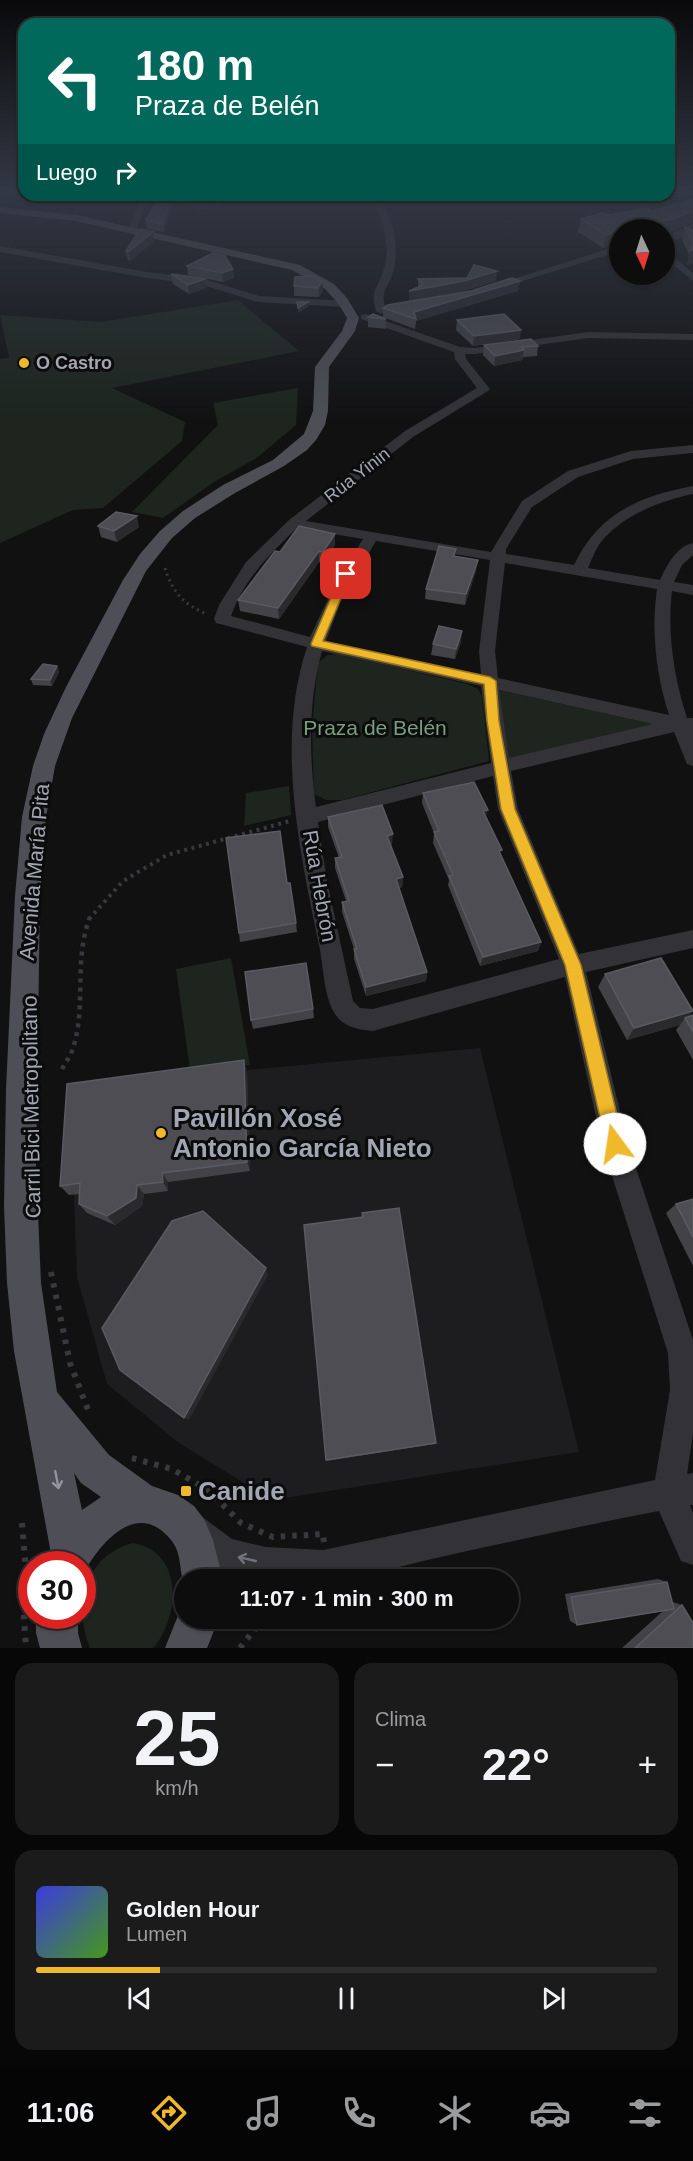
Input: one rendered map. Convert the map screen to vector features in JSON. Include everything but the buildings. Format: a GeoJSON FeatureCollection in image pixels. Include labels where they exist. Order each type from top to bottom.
{"type":"FeatureCollection","features":[{"type":"Feature","properties":{"kind":"main road"},"geometry":{"type":"LineString","coordinates":[[296,267],[328,284],[356,313]]}},
{"type":"Feature","properties":{"kind":"main road","name":"Avenida María Pita"},"geometry":{"type":"LineString","coordinates":[[181,1521],[163,1508],[144,1503],[95,1469],[42,1402],[24,1283],[20,1169],[21,1065],[29,884],[36,801],[57,727],[79,679],[150,552],[165,533],[189,515],[289,455],[308,440],[320,419],[322,366],[351,328],[356,313]]}},
{"type":"Feature","properties":{"kind":"main road"},"geometry":{"type":"LineString","coordinates":[[42,1402],[68,1551]]}},
{"type":"Feature","properties":{"kind":"main road"},"geometry":{"type":"LineString","coordinates":[[74,1551],[86,1532],[104,1516],[123,1506],[144,1503]]}},
{"type":"Feature","properties":{"kind":"main road"},"geometry":{"type":"LineString","coordinates":[[181,1521],[192,1537],[200,1557],[202,1569]]}},
{"type":"Feature","properties":{"kind":"main road"},"geometry":{"type":"LineString","coordinates":[[57,1629],[61,1648]]}},
{"type":"Feature","properties":{"kind":"street"},"geometry":{"type":"LineString","coordinates":[[101,267],[204,282],[258,299],[356,313],[459,350],[475,351],[588,335],[693,337]]}},
{"type":"Feature","properties":{"kind":"street"},"geometry":{"type":"LineString","coordinates":[[381,311],[377,296],[384,284],[389,267]]}},
{"type":"Feature","properties":{"kind":"street"},"geometry":{"type":"LineString","coordinates":[[476,293],[559,267]]}},
{"type":"Feature","properties":{"kind":"street"},"geometry":{"type":"LineString","coordinates":[[681,267],[693,278]]}},
{"type":"Feature","properties":{"kind":"street"},"geometry":{"type":"LineString","coordinates":[[356,313],[392,309]]}},
{"type":"Feature","properties":{"kind":"street","name":"Rúa Yinin"},"geometry":{"type":"LineString","coordinates":[[222,619],[227,605],[251,565],[294,523],[409,434],[480,394],[484,389],[461,359],[459,350]]}},
{"type":"Feature","properties":{"kind":"street"},"geometry":{"type":"LineString","coordinates":[[693,449],[631,455],[573,474],[527,504],[499,549],[487,651],[493,721],[508,809],[573,965],[615,1144],[683,1353],[685,1390],[681,1492],[693,1549]]}},
{"type":"Feature","properties":{"kind":"street"},"geometry":{"type":"LineString","coordinates":[[579,570],[595,540],[630,510],[675,492],[693,490]]}},
{"type":"Feature","properties":{"kind":"street"},"geometry":{"type":"LineString","coordinates":[[294,523],[693,591]]}},
{"type":"Feature","properties":{"kind":"street","name":"Rúa Hebrón"},"geometry":{"type":"LineString","coordinates":[[372,536],[346,574],[316,644],[309,671],[303,725],[305,798],[310,839],[342,1004],[347,1013],[360,1020],[373,1020],[573,965]]}},
{"type":"Feature","properties":{"kind":"street"},"geometry":{"type":"LineString","coordinates":[[693,547],[686,550],[667,576],[664,586],[661,641],[687,724],[693,759]]}},
{"type":"Feature","properties":{"kind":"street"},"geometry":{"type":"LineString","coordinates":[[222,619],[316,644],[687,724]]}},
{"type":"Feature","properties":{"kind":"street"},"geometry":{"type":"LineString","coordinates":[[308,817],[501,767],[687,724]]}},
{"type":"Feature","properties":{"kind":"street"},"geometry":{"type":"LineString","coordinates":[[573,965],[693,939]]}},
{"type":"Feature","properties":{"kind":"street"},"geometry":{"type":"LineString","coordinates":[[181,1521],[225,1554],[266,1563],[325,1550],[681,1492]]}},
{"type":"Feature","properties":{"kind":"street"},"geometry":{"type":"LineString","coordinates":[[305,1569],[325,1550]]}},
{"type":"Feature","properties":{"kind":"path"},"geometry":{"type":"LineString","coordinates":[[165,567],[170,586],[183,601],[200,611],[222,619]]}},
{"type":"Feature","properties":{"kind":"path"},"geometry":{"type":"LineString","coordinates":[[62,1069],[73,1049],[80,1006],[80,950],[89,918],[123,881],[167,855],[308,817]]}},
{"type":"Feature","properties":{"kind":"path"},"geometry":{"type":"LineString","coordinates":[[50,1266],[72,1369],[84,1404],[94,1423]]}},
{"type":"Feature","properties":{"kind":"path"},"geometry":{"type":"LineString","coordinates":[[124,1453],[133,1459],[172,1469],[208,1490],[241,1523],[273,1537],[325,1550]]}},
{"type":"Feature","properties":{"kind":"path"},"geometry":{"type":"LineString","coordinates":[[22,1523],[26,1571],[24,1618],[26,1648]]}},
{"type":"Feature","properties":{"kind":"path"},"geometry":{"type":"LineString","coordinates":[[240,1648],[255,1629]]}},
{"type":"Feature","properties":{"kind":"shaded area"},"geometry":{"type":"Polygon","coordinates":[[[480,1048],[579,1452],[272,1500],[179,1443],[107,1384],[77,1277],[70,1087],[480,1048]]]}},
{"type":"Feature","properties":{"kind":"green space"},"geometry":{"type":"Polygon","coordinates":[[[238,300],[299,351],[112,388],[185,422],[182,441],[103,508],[73,510],[0,543],[0,359],[9,358],[0,315],[101,322],[238,300]]]}},
{"type":"Feature","properties":{"kind":"green space"},"geometry":{"type":"Polygon","coordinates":[[[298,388],[296,425],[258,457],[214,482],[163,518],[132,512],[218,425],[213,403],[298,388]]]}},
{"type":"Feature","properties":{"kind":"green space","name":"Praza de Belén"},"geometry":{"type":"Polygon","coordinates":[[[337,654],[467,684],[478,689],[482,696],[489,761],[342,800],[326,800],[314,794],[312,727],[318,663],[328,655],[337,654]]]}},
{"type":"Feature","properties":{"kind":"green space"},"geometry":{"type":"Polygon","coordinates":[[[498,690],[655,724],[509,759],[498,690]]]}},
{"type":"Feature","properties":{"kind":"green space"},"geometry":{"type":"Polygon","coordinates":[[[289,786],[291,815],[244,826],[246,793],[289,786]]]}},
{"type":"Feature","properties":{"kind":"green space"},"geometry":{"type":"Polygon","coordinates":[[[231,958],[250,1065],[190,1070],[176,969],[231,958]]]}},
{"type":"Feature","properties":{"kind":"green space"},"geometry":{"type":"Polygon","coordinates":[[[133,1543],[149,1548],[161,1558],[169,1571],[172,1603],[169,1619],[153,1648],[90,1648],[85,1629],[96,1629],[96,1567],[116,1550],[133,1543]]]}},
{"type":"Feature","properties":{"kind":"place","name":"O Castro"},"geometry":{"type":"Point","coordinates":[24,363]}},
{"type":"Feature","properties":{"kind":"place","name":"Pavillón Xosé Antonio García Nieto"},"geometry":{"type":"Point","coordinates":[161,1133]}},
{"type":"Feature","properties":{"kind":"place","name":"Canide"},"geometry":{"type":"Point","coordinates":[186,1491]}},
{"type":"Feature","properties":{"kind":"route"},"geometry":{"type":"LineString","coordinates":[[346,574],[316,644],[490,681],[493,721],[508,809],[573,965],[580,1003],[615,1144]]}}]}
